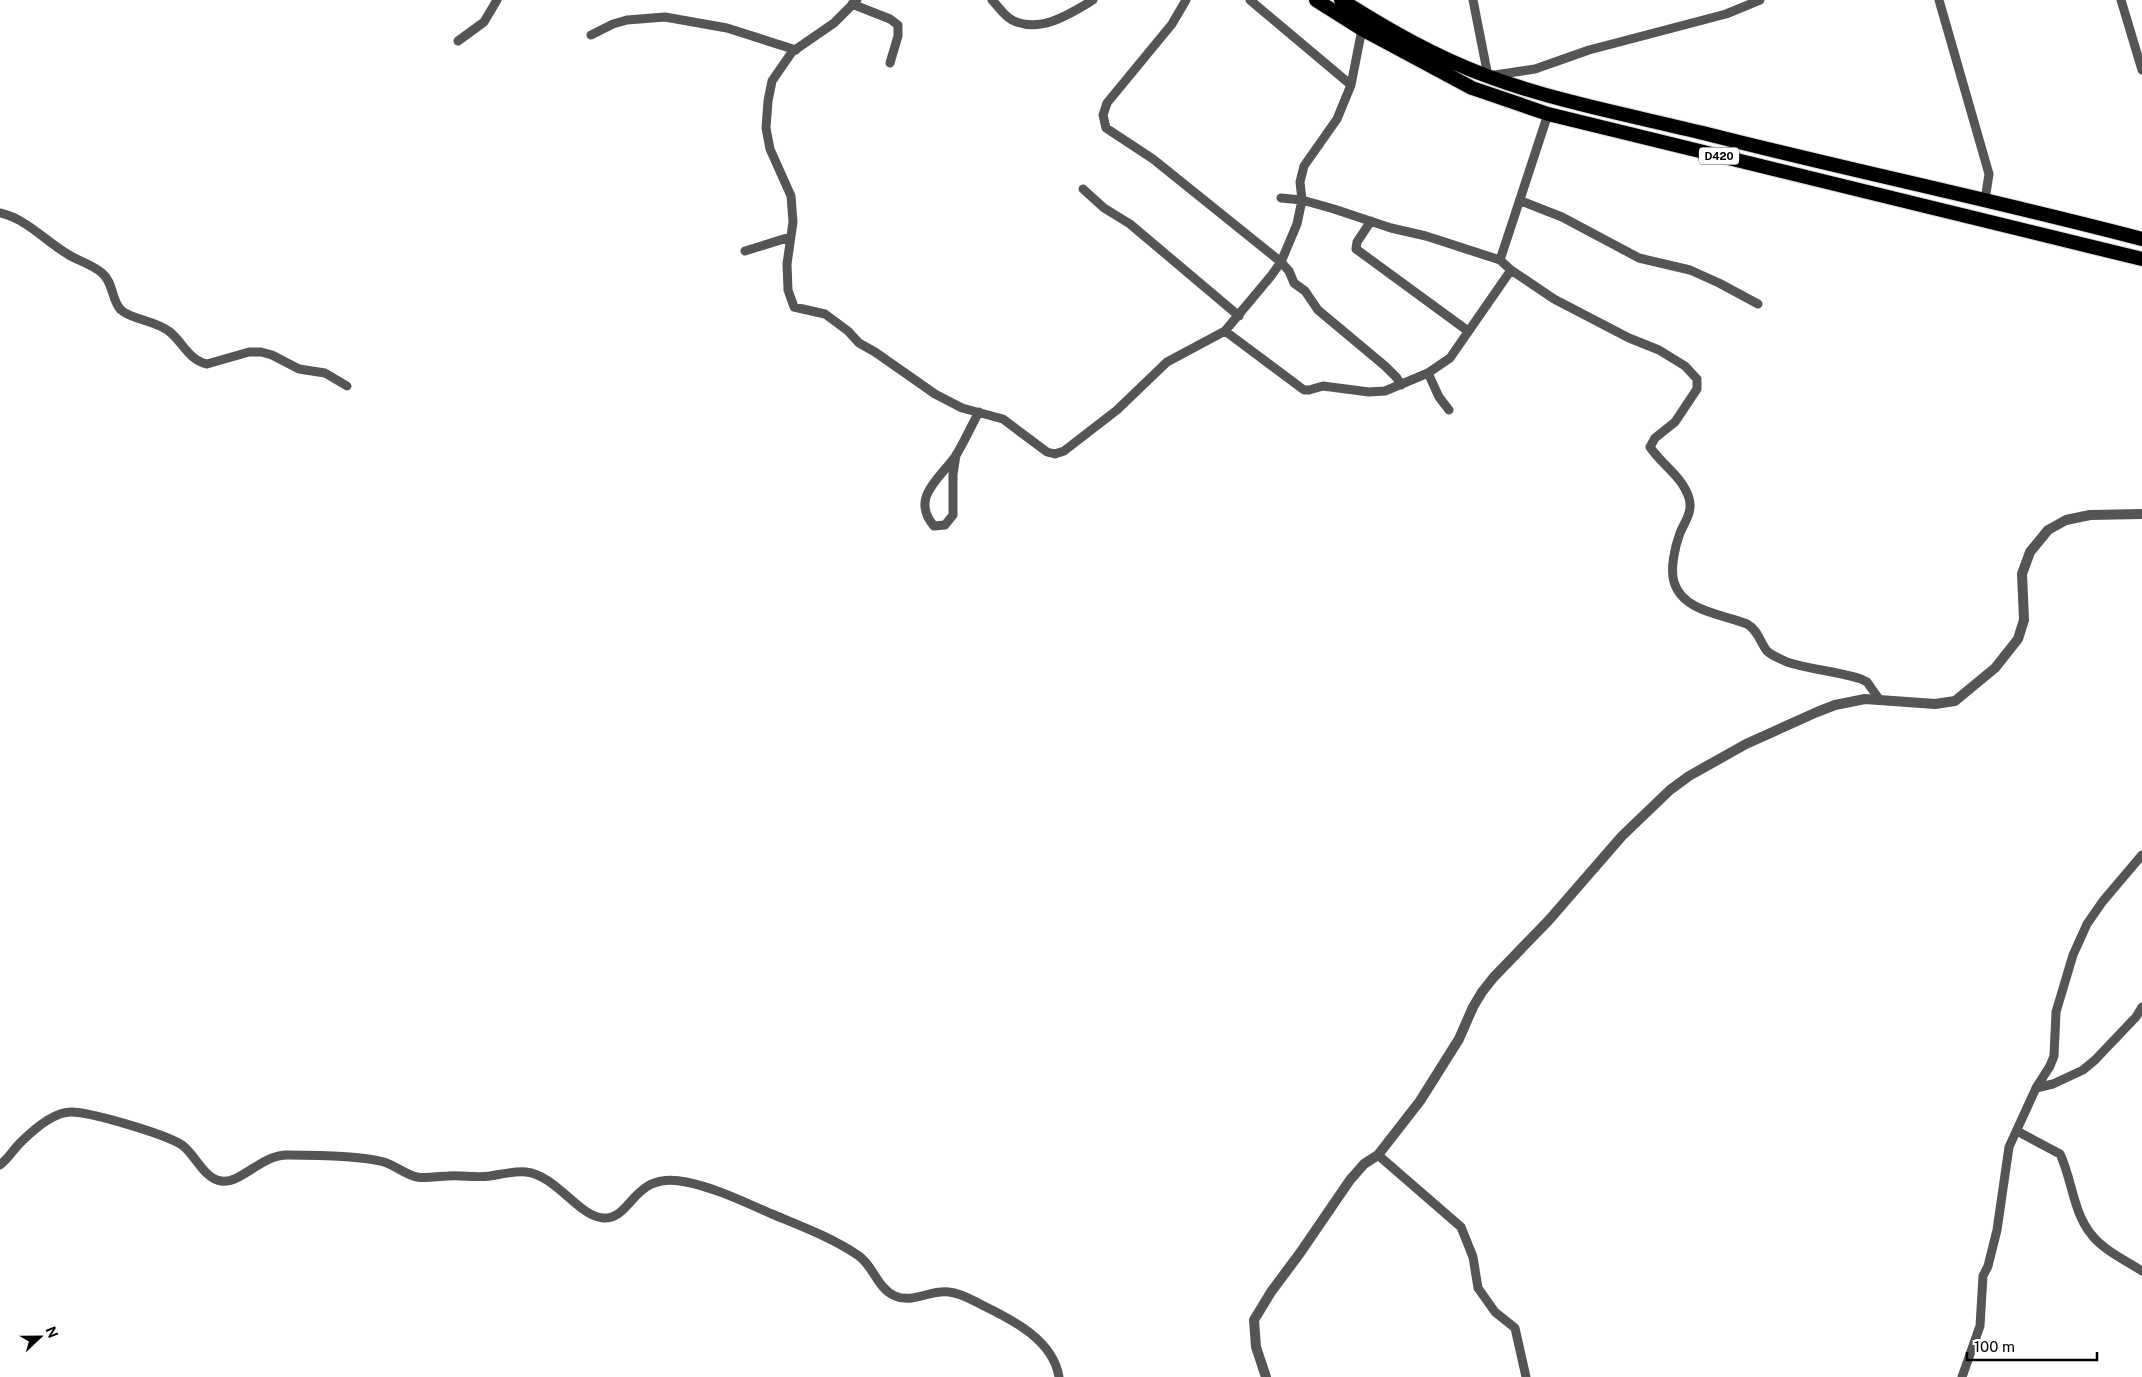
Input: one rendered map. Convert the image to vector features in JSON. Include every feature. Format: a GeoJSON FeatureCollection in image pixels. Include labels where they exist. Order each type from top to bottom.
{"type":"FeatureCollection","features":[{"type":"Feature","properties":{"kind":"highway","name":"D420"},"geometry":{"type":"LineString","coordinates":[[1316,0],[1362,30],[1472,88],[1548,114],[2142,259]]}},
{"type":"Feature","properties":{"kind":"highway","name":"D420"},"geometry":{"type":"LineString","coordinates":[[1341,0],[1376,22],[1447,60],[1488,76],[1549,95],[2142,239]]}},
{"type":"Feature","properties":{"kind":"street"},"geometry":{"type":"LineString","coordinates":[[458,40],[484,22],[497,0]]}},
{"type":"Feature","properties":{"kind":"street"},"geometry":{"type":"LineString","coordinates":[[992,0],[1011,20],[1030,24],[1054,21],[1093,0]]}},
{"type":"Feature","properties":{"kind":"street"},"geometry":{"type":"LineString","coordinates":[[1186,0],[1172,24],[1107,103],[1103,115],[1106,128],[1153,159],[1281,262],[1290,272],[1294,283],[1305,291],[1318,310],[1385,366],[1401,385]]}},
{"type":"Feature","properties":{"kind":"street"},"geometry":{"type":"LineString","coordinates":[[1250,0],[1351,86]]}},
{"type":"Feature","properties":{"kind":"street"},"geometry":{"type":"LineString","coordinates":[[1473,0],[1488,76],[1534,70],[1589,50],[1726,14],[1760,0]]}},
{"type":"Feature","properties":{"kind":"street"},"geometry":{"type":"LineString","coordinates":[[1940,0],[1989,174],[1985,200]]}},
{"type":"Feature","properties":{"kind":"street"},"geometry":{"type":"LineString","coordinates":[[2121,0],[2142,70]]}},
{"type":"Feature","properties":{"kind":"street"},"geometry":{"type":"LineString","coordinates":[[890,63],[898,36],[898,25],[890,19],[855,2],[834,23],[796,50],[772,81],[766,128],[770,149],[791,196],[793,222],[786,264],[788,290],[794,308],[825,314],[848,331],[859,343],[935,394],[954,404],[1003,419],[1049,454],[1059,454],[1090,432],[1167,362],[1225,332],[1281,262],[1297,224],[1302,200],[1300,182],[1304,166],[1337,119],[1351,86],[1362,30]]}},
{"type":"Feature","properties":{"kind":"street"},"geometry":{"type":"LineString","coordinates":[[591,35],[613,24],[627,20],[666,17],[727,28],[796,50]]}},
{"type":"Feature","properties":{"kind":"street"},"geometry":{"type":"LineString","coordinates":[[1500,260],[1521,201],[1548,114]]}},
{"type":"Feature","properties":{"kind":"street"},"geometry":{"type":"LineString","coordinates":[[1083,189],[1104,208],[1130,224],[1239,316]]}},
{"type":"Feature","properties":{"kind":"street"},"geometry":{"type":"LineString","coordinates":[[1281,198],[1302,200],[1391,228],[1426,236],[1500,260],[1511,270],[1554,299],[1659,350],[1685,366],[1697,379],[1697,389],[1675,422],[1655,438],[1650,447],[1679,480],[1689,498],[1690,510],[1680,533],[1674,562],[1674,582],[1686,599],[1706,611],[1749,625],[1769,652],[1778,658],[1800,665],[1861,678],[1867,682],[1879,699]]}},
{"type":"Feature","properties":{"kind":"street"},"geometry":{"type":"LineString","coordinates":[[1521,201],[1562,216],[1639,258],[1690,270],[1758,304]]}},
{"type":"Feature","properties":{"kind":"street"},"geometry":{"type":"LineString","coordinates":[[0,213],[20,220],[67,254],[102,273],[111,285],[117,305],[121,310],[128,315],[159,325],[170,333],[194,359],[200,362],[207,364],[249,352],[261,352],[272,355],[299,369],[325,373],[347,386]]}},
{"type":"Feature","properties":{"kind":"street"},"geometry":{"type":"LineString","coordinates":[[1371,221],[1357,242],[1356,249],[1468,331]]}},
{"type":"Feature","properties":{"kind":"street"},"geometry":{"type":"LineString","coordinates":[[745,251],[790,237]]}},
{"type":"Feature","properties":{"kind":"street"},"geometry":{"type":"LineString","coordinates":[[1225,332],[1304,390],[1322,386],[1369,392],[1385,391],[1428,373],[1450,358],[1511,270]]}},
{"type":"Feature","properties":{"kind":"street"},"geometry":{"type":"LineString","coordinates":[[1428,373],[1439,397],[1448,410]]}},
{"type":"Feature","properties":{"kind":"street"},"geometry":{"type":"LineString","coordinates":[[956,455],[953,474],[953,514],[945,525],[934,526],[925,516],[924,504],[931,486],[956,455],[979,412]]}},
{"type":"Feature","properties":{"kind":"street"},"geometry":{"type":"LineString","coordinates":[[1266,1377],[1256,1347],[1254,1320],[1271,1292],[1350,1180],[1364,1164],[1378,1155],[1425,1094],[1459,1039],[1473,1007],[1493,978],[1550,920],[1622,836],[1670,790],[1724,756],[1796,721],[1835,705],[1851,701],[1879,699],[1935,704],[1955,701],[1995,668],[2018,639],[2024,620],[2022,574],[2030,552],[2048,530],[2066,520],[2090,515],[2142,514]]}},
{"type":"Feature","properties":{"kind":"street"},"geometry":{"type":"LineString","coordinates":[[1962,1377],[1980,1326],[1983,1276],[1988,1266],[1997,1230],[2009,1147],[2036,1088],[2054,1056],[2056,1012],[2079,939],[2103,901],[2142,855]]}},
{"type":"Feature","properties":{"kind":"street"},"geometry":{"type":"LineString","coordinates":[[2036,1088],[2053,1084],[2083,1070],[2136,1017],[2142,1007]]}},
{"type":"Feature","properties":{"kind":"street"},"geometry":{"type":"LineString","coordinates":[[0,1165],[32,1132],[60,1113],[70,1112],[85,1114],[166,1138],[182,1145],[210,1176],[224,1182],[240,1176],[269,1158],[285,1155],[366,1159],[383,1162],[418,1177],[489,1176],[528,1172],[546,1179],[588,1212],[605,1218],[618,1215],[638,1191],[648,1185],[658,1181],[686,1182],[753,1206],[844,1247],[866,1261],[885,1289],[897,1297],[909,1298],[947,1291],[961,1295],[1000,1314],[1031,1334],[1043,1345],[1053,1359],[1059,1377]]}},
{"type":"Feature","properties":{"kind":"street"},"geometry":{"type":"LineString","coordinates":[[2017,1130],[2060,1154],[2083,1221],[2092,1235],[2105,1247],[2142,1270]]}},
{"type":"Feature","properties":{"kind":"street"},"geometry":{"type":"LineString","coordinates":[[1378,1155],[1461,1227],[1473,1257],[1478,1288],[1495,1312],[1515,1328],[1526,1377]]}}]}
